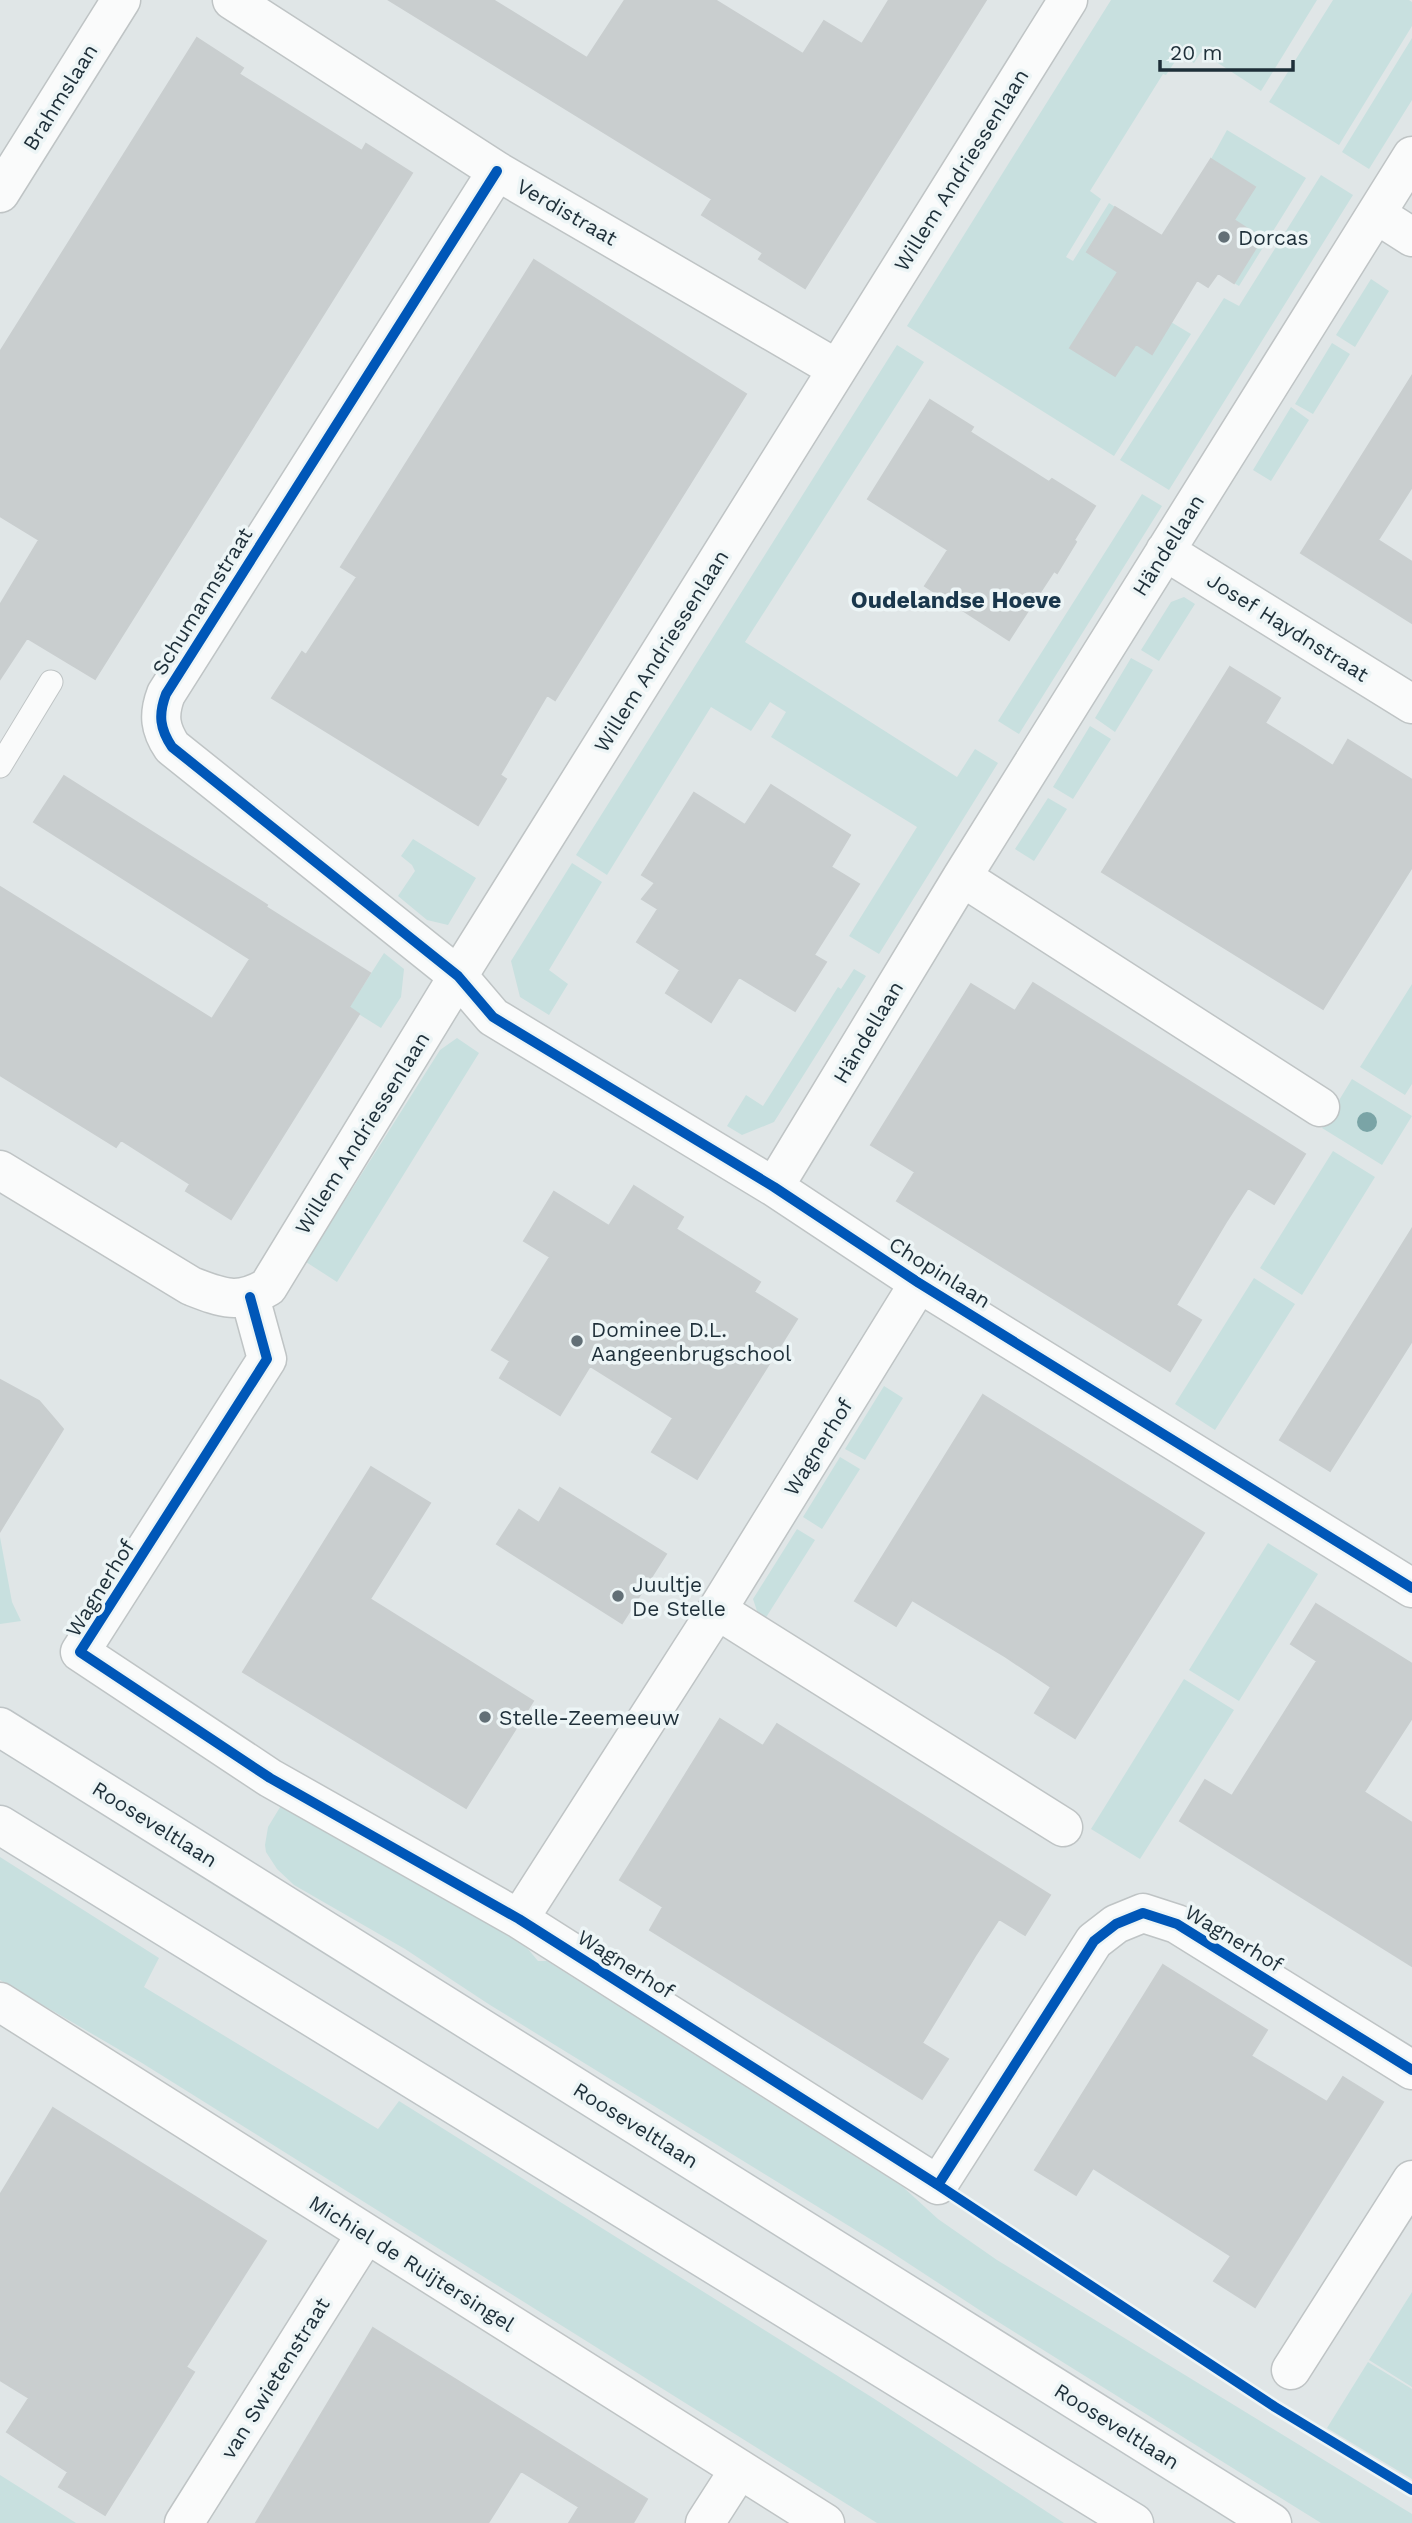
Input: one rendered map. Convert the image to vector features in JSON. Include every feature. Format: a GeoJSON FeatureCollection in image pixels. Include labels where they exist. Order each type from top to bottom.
{"type":"FeatureCollection","features":[{"type":"Feature","properties":{"kind":"street","name":"Brahmslaan"},"geometry":{"type":"LineString","coordinates":[[0,193],[121,0]]}},
{"type":"Feature","properties":{"kind":"street","name":"Verdistraat"},"geometry":{"type":"LineString","coordinates":[[232,0],[497,171],[837,369]]}},
{"type":"Feature","properties":{"kind":"street","name":"Willem Andriessenlaan"},"geometry":{"type":"LineString","coordinates":[[250,1297],[268,1287],[458,976],[1068,0]]}},
{"type":"Feature","properties":{"kind":"street","name":"Händellaan"},"geometry":{"type":"LineString","coordinates":[[774,1187],[962,877],[1412,156]]}},
{"type":"Feature","properties":{"kind":"street","name":"Schumannstraat"},"geometry":{"type":"LineString","coordinates":[[458,976],[172,747],[164,736],[160,722],[166,694],[497,171]]}},
{"type":"Feature","properties":{"kind":"street"},"geometry":{"type":"LineString","coordinates":[[1376,214],[1412,237]]}},
{"type":"Feature","properties":{"kind":"street","name":"Josef Haydnstraat"},"geometry":{"type":"LineString","coordinates":[[1164,551],[1412,704]]}},
{"type":"Feature","properties":{"kind":"street"},"geometry":{"type":"LineString","coordinates":[[962,877],[1320,1107]]}},
{"type":"Feature","properties":{"kind":"street","name":"Chopinlaan"},"geometry":{"type":"LineString","coordinates":[[458,976],[493,1017],[774,1187],[919,1283],[1412,1588]]}},
{"type":"Feature","properties":{"kind":"street"},"geometry":{"type":"LineString","coordinates":[[0,1170],[191,1286],[220,1297],[250,1297]]}},
{"type":"Feature","properties":{"kind":"street","name":"Wagnerhof"},"geometry":{"type":"LineString","coordinates":[[519,1919],[718,1610],[919,1283]]}},
{"type":"Feature","properties":{"kind":"street","name":"Wagnerhof"},"geometry":{"type":"LineString","coordinates":[[250,1297],[267,1359],[80,1652],[270,1778],[519,1919],[938,2185],[1094,1941],[1116,1924],[1143,1913],[1177,1924],[1412,2070]]}},
{"type":"Feature","properties":{"kind":"street"},"geometry":{"type":"LineString","coordinates":[[718,1610],[1063,1827]]}},
{"type":"Feature","properties":{"kind":"street","name":"Rooseveltlaan"},"geometry":{"type":"LineString","coordinates":[[0,1727],[1272,2523]]}},
{"type":"Feature","properties":{"kind":"street"},"geometry":{"type":"LineString","coordinates":[[0,1825],[1134,2523]]}},
{"type":"Feature","properties":{"kind":"street","name":"Michiel de Ruijtersingel"},"geometry":{"type":"LineString","coordinates":[[3,2012],[366,2234],[825,2523]]}},
{"type":"Feature","properties":{"kind":"street"},"geometry":{"type":"LineString","coordinates":[[1291,2370],[1412,2180]]}},
{"type":"Feature","properties":{"kind":"street","name":"van Swietenstraat"},"geometry":{"type":"LineString","coordinates":[[184,2523],[366,2234]]}},
{"type":"Feature","properties":{"kind":"street"},"geometry":{"type":"LineString","coordinates":[[705,2523],[739,2470]]}},
{"type":"Feature","properties":{"kind":"lane"},"geometry":{"type":"LineString","coordinates":[[0,765],[51,682]]}},
{"type":"Feature","properties":{"kind":"shaded area"},"geometry":{"type":"Polygon","coordinates":[[[1111,0],[1317,0],[1261,91],[1201,52],[1194,63],[1180,54],[1166,75],[1163,74],[1090,191],[1101,199],[1066,257],[1073,261],[1109,203],[1115,207],[1087,252],[1134,282],[1109,286],[1070,348],[1115,376],[1136,344],[1171,322],[1191,334],[1114,456],[907,326],[1111,0]]]}},
{"type":"Feature","properties":{"kind":"shaded area"},"geometry":{"type":"Polygon","coordinates":[[[1333,0],[1412,2],[1412,26],[1339,145],[1269,102],[1333,0]]]}},
{"type":"Feature","properties":{"kind":"shaded area"},"geometry":{"type":"Polygon","coordinates":[[[1412,38],[1412,100],[1369,169],[1342,152],[1412,38]]]}},
{"type":"Feature","properties":{"kind":"shaded area"},"geometry":{"type":"Polygon","coordinates":[[[1227,130],[1306,178],[1239,286],[1234,283],[1262,238],[1234,220],[1255,187],[1211,159],[1227,130]]]}},
{"type":"Feature","properties":{"kind":"shaded area"},"geometry":{"type":"Polygon","coordinates":[[[1321,175],[1353,195],[1169,490],[1120,460],[1224,298],[1239,306],[1321,175]]]}},
{"type":"Feature","properties":{"kind":"shaded area"},"geometry":{"type":"Polygon","coordinates":[[[1371,279],[1389,291],[1355,347],[1336,335],[1371,279]]]}},
{"type":"Feature","properties":{"kind":"shaded area"},"geometry":{"type":"Polygon","coordinates":[[[1332,343],[1350,354],[1313,414],[1295,404],[1332,343]]]}},
{"type":"Feature","properties":{"kind":"shaded area"},"geometry":{"type":"Polygon","coordinates":[[[897,345],[924,362],[745,642],[957,777],[975,749],[998,763],[879,954],[849,936],[917,827],[771,737],[786,712],[770,702],[751,731],[711,707],[607,875],[576,855],[897,345]]]}},
{"type":"Feature","properties":{"kind":"shaded area"},"geometry":{"type":"Polygon","coordinates":[[[1291,407],[1309,420],[1271,481],[1253,470],[1291,407]]]}},
{"type":"Feature","properties":{"kind":"shaded area"},"geometry":{"type":"Polygon","coordinates":[[[1142,494],[1162,506],[1019,734],[998,721],[1142,494]]]}},
{"type":"Feature","properties":{"kind":"shaded area"},"geometry":{"type":"Polygon","coordinates":[[[1184,597],[1195,604],[1159,661],[1141,650],[1171,602],[1184,597]]]}},
{"type":"Feature","properties":{"kind":"shaded area"},"geometry":{"type":"Polygon","coordinates":[[[1131,658],[1153,670],[1115,732],[1095,718],[1131,658]]]}},
{"type":"Feature","properties":{"kind":"shaded area"},"geometry":{"type":"Polygon","coordinates":[[[1090,726],[1111,739],[1073,799],[1053,787],[1090,726]]]}},
{"type":"Feature","properties":{"kind":"shaded area"},"geometry":{"type":"Polygon","coordinates":[[[1048,798],[1067,809],[1034,861],[1015,849],[1048,798]]]}},
{"type":"Feature","properties":{"kind":"shaded area"},"geometry":{"type":"Polygon","coordinates":[[[413,839],[476,878],[448,925],[427,920],[398,896],[415,871],[401,856],[413,839]]]}},
{"type":"Feature","properties":{"kind":"shaded area"},"geometry":{"type":"Polygon","coordinates":[[[572,863],[602,882],[549,970],[568,984],[549,1015],[520,997],[511,961],[572,863]]]}},
{"type":"Feature","properties":{"kind":"shaded area"},"geometry":{"type":"Polygon","coordinates":[[[384,953],[404,969],[401,997],[381,1028],[349,1008],[384,953]]]}},
{"type":"Feature","properties":{"kind":"shaded area"},"geometry":{"type":"Polygon","coordinates":[[[854,969],[866,976],[774,1122],[742,1135],[727,1126],[746,1095],[763,1106],[838,987],[841,989],[854,969]]]}},
{"type":"Feature","properties":{"kind":"shaded area"},"geometry":{"type":"Polygon","coordinates":[[[1412,984],[1412,1084],[1405,1095],[1360,1067],[1412,984]]]}},
{"type":"Feature","properties":{"kind":"shaded area"},"geometry":{"type":"Polygon","coordinates":[[[457,1038],[479,1053],[337,1282],[306,1262],[440,1050],[457,1038]]]}},
{"type":"Feature","properties":{"kind":"shaded area"},"geometry":{"type":"Polygon","coordinates":[[[1352,1079],[1412,1116],[1382,1165],[1322,1128],[1352,1079]]]}},
{"type":"Feature","properties":{"kind":"shaded area"},"geometry":{"type":"Polygon","coordinates":[[[1333,1151],[1375,1177],[1302,1295],[1260,1268],[1333,1151]]]}},
{"type":"Feature","properties":{"kind":"shaded area"},"geometry":{"type":"Polygon","coordinates":[[[1254,1278],[1295,1304],[1215,1430],[1175,1404],[1254,1278]]]}},
{"type":"Feature","properties":{"kind":"shaded area"},"geometry":{"type":"Polygon","coordinates":[[[884,1386],[903,1398],[865,1460],[845,1449],[884,1386]]]}},
{"type":"Feature","properties":{"kind":"shaded area"},"geometry":{"type":"Polygon","coordinates":[[[840,1457],[860,1469],[822,1529],[803,1517],[840,1457]]]}},
{"type":"Feature","properties":{"kind":"shaded area"},"geometry":{"type":"Polygon","coordinates":[[[797,1529],[815,1540],[765,1619],[758,1614],[753,1599],[797,1529]]]}},
{"type":"Feature","properties":{"kind":"shaded area"},"geometry":{"type":"Polygon","coordinates":[[[0,1537],[12,1602],[21,1621],[0,1624],[0,1537]]]}},
{"type":"Feature","properties":{"kind":"shaded area"},"geometry":{"type":"Polygon","coordinates":[[[1268,1543],[1318,1574],[1239,1701],[1189,1670],[1268,1543]]]}},
{"type":"Feature","properties":{"kind":"shaded area"},"geometry":{"type":"Polygon","coordinates":[[[1184,1679],[1234,1710],[1140,1859],[1091,1829],[1184,1679]]]}},
{"type":"Feature","properties":{"kind":"shaded area"},"geometry":{"type":"Polygon","coordinates":[[[294,1798],[528,1949],[538,1961],[547,1961],[903,2187],[938,2219],[997,2260],[1412,2514],[1412,2523],[1321,2523],[888,2250],[490,2005],[405,1949],[294,1885],[277,1869],[266,1852],[265,1845],[268,1827],[285,1799],[294,1798]]]}},
{"type":"Feature","properties":{"kind":"shaded area"},"geometry":{"type":"Polygon","coordinates":[[[0,1857],[159,1958],[144,1987],[378,2129],[399,2101],[873,2398],[1064,2523],[877,2523],[142,2063],[0,1980],[0,1857]]]}},
{"type":"Feature","properties":{"kind":"shaded area"},"geometry":{"type":"Polygon","coordinates":[[[1412,2292],[1412,2387],[1369,2360],[1412,2292]]]}},
{"type":"Feature","properties":{"kind":"shaded area"},"geometry":{"type":"Polygon","coordinates":[[[1368,2362],[1412,2389],[1412,2479],[1327,2428],[1368,2362]]]}},
{"type":"Feature","properties":{"kind":"shaded area"},"geometry":{"type":"Polygon","coordinates":[[[0,2475],[76,2523],[0,2523],[0,2475]]]}},
{"type":"Feature","properties":{"kind":"building"},"geometry":{"type":"Polygon","coordinates":[[[389,0],[493,0],[587,58],[625,0],[715,0],[803,54],[824,21],[862,44],[889,0],[986,0],[805,288],[759,259],[763,253],[702,215],[712,199],[389,0]]]}},
{"type":"Feature","properties":{"kind":"building"},"geometry":{"type":"Polygon","coordinates":[[[197,38],[243,68],[239,74],[362,151],[366,144],[412,173],[95,679],[27,638],[0,679],[0,605],[39,540],[0,516],[0,352],[197,38]]]}},
{"type":"Feature","properties":{"kind":"building"},"geometry":{"type":"Polygon","coordinates":[[[1211,159],[1255,187],[1234,220],[1262,238],[1234,283],[1218,273],[1208,287],[1197,280],[1152,354],[1136,344],[1115,376],[1070,348],[1118,272],[1087,252],[1115,207],[1162,236],[1211,159]]]}},
{"type":"Feature","properties":{"kind":"building"},"geometry":{"type":"Polygon","coordinates":[[[534,260],[746,394],[555,700],[547,695],[500,775],[506,779],[478,825],[272,698],[302,652],[306,655],[357,577],[341,567],[534,260]]]}},
{"type":"Feature","properties":{"kind":"building"},"geometry":{"type":"Polygon","coordinates":[[[1412,376],[1412,487],[1378,540],[1412,562],[1412,623],[1301,553],[1412,376]]]}},
{"type":"Feature","properties":{"kind":"building"},"geometry":{"type":"Polygon","coordinates":[[[930,400],[973,427],[970,432],[1049,482],[1052,479],[1095,506],[1057,573],[1054,571],[1009,640],[925,586],[948,550],[868,499],[930,400]]]}},
{"type":"Feature","properties":{"kind":"building"},"geometry":{"type":"Polygon","coordinates":[[[1230,667],[1280,698],[1265,723],[1333,766],[1348,740],[1412,780],[1412,867],[1323,1009],[1102,872],[1230,667]]]}},
{"type":"Feature","properties":{"kind":"building"},"geometry":{"type":"Polygon","coordinates":[[[64,776],[370,973],[349,1007],[359,1014],[231,1219],[186,1191],[190,1184],[121,1140],[116,1147],[0,1075],[0,887],[212,1019],[250,959],[34,822],[64,776]]]}},
{"type":"Feature","properties":{"kind":"building"},"geometry":{"type":"Polygon","coordinates":[[[771,785],[850,835],[831,867],[859,884],[814,955],[826,962],[795,1011],[739,977],[711,1022],[666,993],[680,970],[637,942],[658,909],[642,899],[655,883],[642,875],[694,793],[745,825],[771,785]]]}},
{"type":"Feature","properties":{"kind":"building"},"geometry":{"type":"Polygon","coordinates":[[[1033,983],[1305,1154],[1274,1204],[1248,1188],[1226,1222],[1176,1305],[1201,1320],[1170,1371],[897,1201],[915,1172],[871,1145],[971,984],[1015,1011],[1033,983]]]}},
{"type":"Feature","properties":{"kind":"building"},"geometry":{"type":"Polygon","coordinates":[[[634,1186],[683,1217],[676,1229],[760,1282],[754,1292],[797,1319],[697,1479],[652,1452],[673,1418],[590,1366],[560,1415],[500,1378],[510,1361],[492,1350],[550,1257],[524,1241],[554,1192],[609,1226],[634,1186]]]}},
{"type":"Feature","properties":{"kind":"building"},"geometry":{"type":"Polygon","coordinates":[[[1412,1229],[1412,1341],[1330,1471],[1280,1440],[1412,1229]]]}},
{"type":"Feature","properties":{"kind":"building"},"geometry":{"type":"Polygon","coordinates":[[[0,1380],[39,1401],[63,1429],[0,1531],[0,1380]]]}},
{"type":"Feature","properties":{"kind":"building"},"geometry":{"type":"Polygon","coordinates":[[[983,1395],[1204,1533],[1075,1738],[1035,1713],[1051,1687],[1006,1657],[912,1600],[896,1626],[855,1601],[983,1395]]]}},
{"type":"Feature","properties":{"kind":"building"},"geometry":{"type":"Polygon","coordinates":[[[371,1467],[430,1503],[370,1599],[533,1701],[466,1808],[243,1672],[371,1467]]]}},
{"type":"Feature","properties":{"kind":"building"},"geometry":{"type":"Polygon","coordinates":[[[560,1488],[666,1554],[622,1623],[497,1544],[519,1510],[539,1523],[560,1488]]]}},
{"type":"Feature","properties":{"kind":"building"},"geometry":{"type":"Polygon","coordinates":[[[1316,1604],[1412,1664],[1412,1718],[1364,1792],[1412,1823],[1412,1966],[1180,1821],[1205,1780],[1232,1796],[1317,1661],[1291,1644],[1316,1604]]]}},
{"type":"Feature","properties":{"kind":"building"},"geometry":{"type":"Polygon","coordinates":[[[720,1719],[763,1746],[777,1724],[1050,1895],[1025,1935],[999,1919],[975,1956],[922,2043],[948,2059],[922,2099],[650,1930],[663,1907],[620,1880],[720,1719]]]}},
{"type":"Feature","properties":{"kind":"building"},"geometry":{"type":"Polygon","coordinates":[[[1163,1965],[1267,2030],[1251,2056],[1327,2102],[1343,2077],[1383,2102],[1255,2307],[1214,2281],[1231,2256],[1093,2168],[1076,2195],[1035,2170],[1163,1965]]]}},
{"type":"Feature","properties":{"kind":"building"},"geometry":{"type":"Polygon","coordinates":[[[53,2108],[266,2241],[186,2367],[194,2372],[105,2515],[59,2487],[68,2472],[7,2432],[29,2398],[0,2380],[0,2195],[53,2108]]]}},
{"type":"Feature","properties":{"kind":"building"},"geometry":{"type":"Polygon","coordinates":[[[373,2328],[647,2499],[633,2523],[569,2523],[579,2507],[521,2471],[488,2523],[256,2523],[373,2328]]]}},
{"type":"Feature","properties":{"kind":"cycle path"},"geometry":{"type":"LineString","coordinates":[[497,171],[166,694],[162,722],[172,747],[458,976],[493,1017],[774,1187],[919,1283],[1412,1588]]}},
{"type":"Feature","properties":{"kind":"cycle path"},"geometry":{"type":"LineString","coordinates":[[250,1297],[267,1359],[80,1652],[270,1778],[519,1919],[938,2185],[1275,2407],[1412,2490]]}},
{"type":"Feature","properties":{"kind":"cycle path"},"geometry":{"type":"LineString","coordinates":[[938,2185],[1094,1941],[1116,1924],[1143,1913],[1177,1924],[1412,2070]]}},
{"type":"Feature","properties":{"kind":"place","name":"Dorcas"},"geometry":{"type":"Point","coordinates":[1224,237]}},
{"type":"Feature","properties":{"kind":"place","name":"Dominee D.L. Aangeenbrugschool"},"geometry":{"type":"Point","coordinates":[577,1341]}},
{"type":"Feature","properties":{"kind":"place","name":"Juultje De Stelle"},"geometry":{"type":"Point","coordinates":[618,1596]}},
{"type":"Feature","properties":{"kind":"place","name":"Stelle-Zeemeeuw"},"geometry":{"type":"Point","coordinates":[485,1717]}},
{"type":"Feature","properties":{"kind":"district","name":"Oudelandse Hoeve"},"geometry":{"type":"Point","coordinates":[956,600]}}]}
